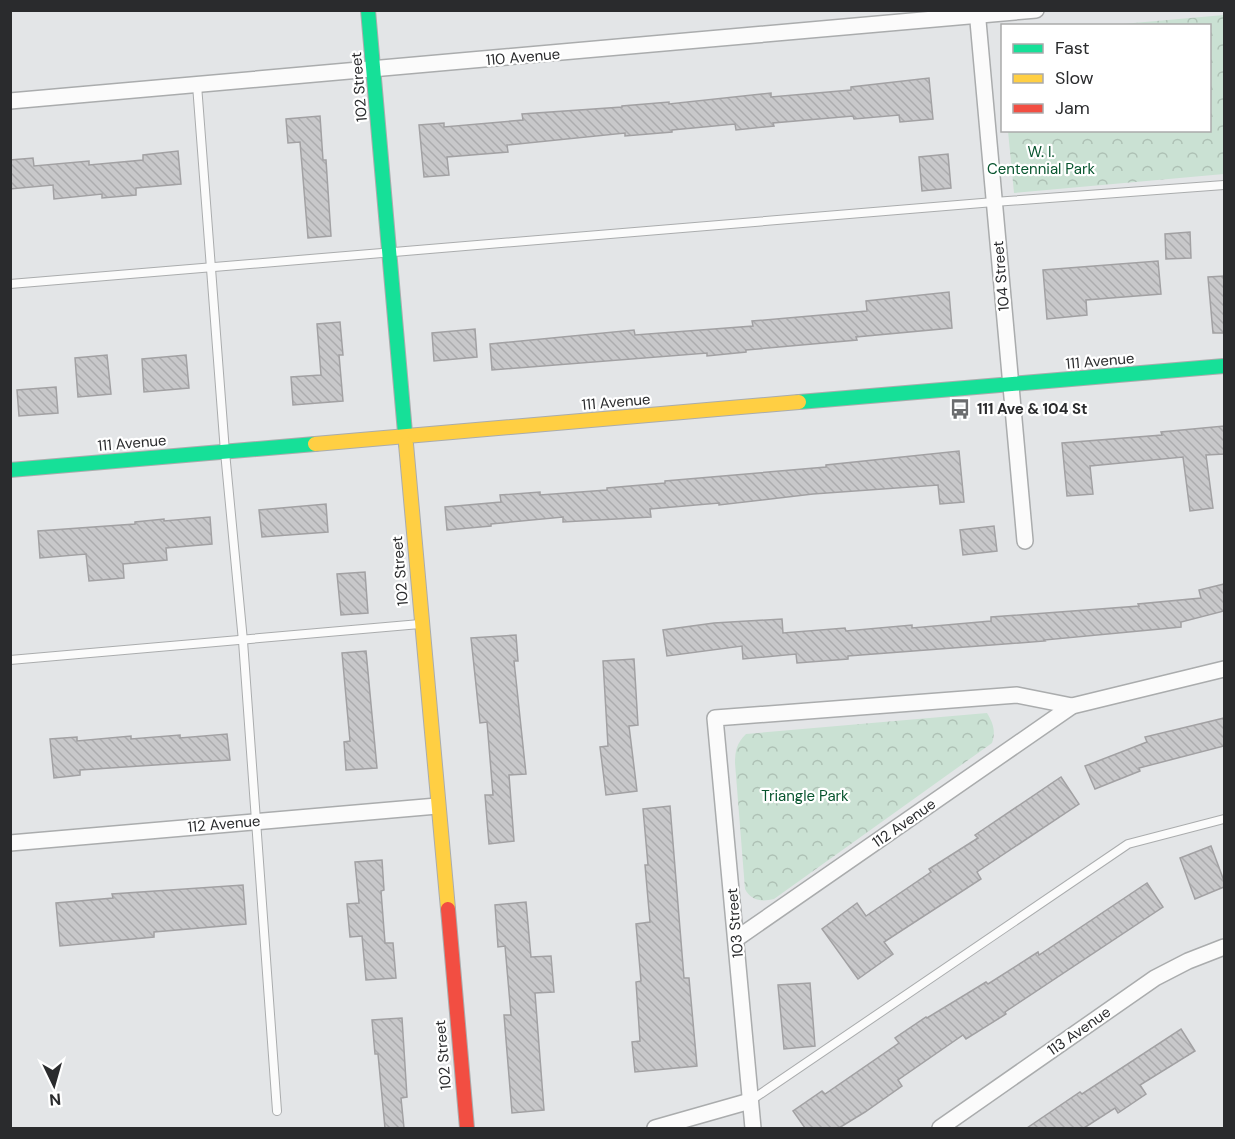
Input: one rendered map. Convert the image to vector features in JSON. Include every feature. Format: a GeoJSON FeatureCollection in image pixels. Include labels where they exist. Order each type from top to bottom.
{"type":"FeatureCollection","features":[{"type":"Feature","properties":{"kind":"street","name":"102 Street"},"geometry":{"type":"LineString","coordinates":[[368,10],[467,1128]]}},
{"type":"Feature","properties":{"kind":"street","name":"110 Avenue"},"geometry":{"type":"LineString","coordinates":[[10,101],[374,70],[977,13],[1036,10]]}},
{"type":"Feature","properties":{"kind":"street","name":"104 Street"},"geometry":{"type":"LineString","coordinates":[[977,13],[1024,542]]}},
{"type":"Feature","properties":{"kind":"street","name":"111 Avenue"},"geometry":{"type":"LineString","coordinates":[[10,470],[1224,366]]}},
{"type":"Feature","properties":{"kind":"street","name":"112 Avenue"},"geometry":{"type":"LineString","coordinates":[[736,939],[1072,706],[1224,669]]}},
{"type":"Feature","properties":{"kind":"street","name":"112 Avenue"},"geometry":{"type":"LineString","coordinates":[[716,718],[1017,694],[1072,706]]}},
{"type":"Feature","properties":{"kind":"street","name":"103 Street"},"geometry":{"type":"LineString","coordinates":[[716,718],[753,1128]]}},
{"type":"Feature","properties":{"kind":"street","name":"112 Avenue"},"geometry":{"type":"LineString","coordinates":[[10,843],[437,806]]}},
{"type":"Feature","properties":{"kind":"street","name":"113 Avenue"},"geometry":{"type":"LineString","coordinates":[[940,1128],[1155,978],[1188,961],[1224,947]]}},
{"type":"Feature","properties":{"kind":"street"},"geometry":{"type":"LineString","coordinates":[[655,1128],[750,1101]]}},
{"type":"Feature","properties":{"kind":"lane"},"geometry":{"type":"LineString","coordinates":[[198,85],[225,452],[257,821],[277,1111]]}},
{"type":"Feature","properties":{"kind":"lane"},"geometry":{"type":"LineString","coordinates":[[10,284],[1224,185]]}},
{"type":"Feature","properties":{"kind":"lane"},"geometry":{"type":"LineString","coordinates":[[10,660],[422,624]]}},
{"type":"Feature","properties":{"kind":"lane"},"geometry":{"type":"LineString","coordinates":[[750,1101],[1128,844],[1224,819]]}},
{"type":"Feature","properties":{"kind":"green space","name":"W. I. Centennial Park"},"geometry":{"type":"Polygon","coordinates":[[[1224,15],[1224,174],[1014,193],[1008,132],[1211,132],[1211,24],[1122,24],[1224,15]]]}},
{"type":"Feature","properties":{"kind":"green space","name":"Triangle Park"},"geometry":{"type":"Polygon","coordinates":[[[987,713],[993,727],[992,743],[774,899],[757,900],[747,893],[735,763],[737,747],[746,734],[987,713]]]}},
{"type":"Feature","properties":{"kind":"building"},"geometry":{"type":"Polygon","coordinates":[[[929,78],[933,119],[900,122],[899,115],[854,119],[853,116],[773,123],[774,126],[736,130],[735,124],[672,130],[672,132],[625,136],[625,133],[507,145],[508,152],[447,157],[449,175],[424,177],[419,125],[444,123],[444,127],[523,120],[522,114],[669,102],[669,104],[771,93],[771,97],[851,90],[851,87],[929,78]]]}},
{"type":"Feature","properties":{"kind":"building"},"geometry":{"type":"Polygon","coordinates":[[[320,116],[323,160],[326,160],[331,236],[308,238],[300,142],[288,143],[286,119],[320,116]]]}},
{"type":"Feature","properties":{"kind":"building"},"geometry":{"type":"Polygon","coordinates":[[[178,151],[181,184],[136,188],[136,195],[102,198],[102,194],[54,199],[53,185],[10,189],[10,160],[33,158],[34,166],[89,161],[89,165],[143,160],[143,155],[178,151]]]}},
{"type":"Feature","properties":{"kind":"building"},"geometry":{"type":"Polygon","coordinates":[[[948,154],[951,188],[922,191],[919,157],[948,154]]]}},
{"type":"Feature","properties":{"kind":"building"},"geometry":{"type":"Polygon","coordinates":[[[1190,232],[1191,258],[1166,259],[1165,234],[1190,232]]]}},
{"type":"Feature","properties":{"kind":"building"},"geometry":{"type":"Polygon","coordinates":[[[1158,261],[1161,294],[1086,300],[1087,315],[1047,319],[1043,270],[1158,261]]]}},
{"type":"Feature","properties":{"kind":"building"},"geometry":{"type":"Polygon","coordinates":[[[1224,276],[1224,333],[1213,333],[1208,277],[1224,276]]]}},
{"type":"Feature","properties":{"kind":"building"},"geometry":{"type":"Polygon","coordinates":[[[949,292],[952,328],[856,337],[857,340],[746,350],[746,352],[707,356],[707,353],[492,370],[490,344],[634,330],[635,335],[753,326],[752,321],[867,311],[866,301],[949,292]]]}},
{"type":"Feature","properties":{"kind":"building"},"geometry":{"type":"Polygon","coordinates":[[[340,322],[343,355],[339,355],[343,401],[293,405],[291,377],[321,375],[317,324],[340,322]]]}},
{"type":"Feature","properties":{"kind":"building"},"geometry":{"type":"Polygon","coordinates":[[[475,329],[477,357],[434,361],[432,333],[475,329]]]}},
{"type":"Feature","properties":{"kind":"building"},"geometry":{"type":"Polygon","coordinates":[[[107,355],[111,394],[78,397],[75,358],[107,355]]]}},
{"type":"Feature","properties":{"kind":"building"},"geometry":{"type":"Polygon","coordinates":[[[186,355],[189,388],[144,392],[142,359],[186,355]]]}},
{"type":"Feature","properties":{"kind":"building"},"geometry":{"type":"Polygon","coordinates":[[[56,387],[58,413],[19,416],[17,390],[56,387]]]}},
{"type":"Feature","properties":{"kind":"building"},"geometry":{"type":"Polygon","coordinates":[[[1224,426],[1224,454],[1206,455],[1213,508],[1190,511],[1183,457],[1090,466],[1093,494],[1067,496],[1062,443],[1162,435],[1161,432],[1224,426]]]}},
{"type":"Feature","properties":{"kind":"building"},"geometry":{"type":"Polygon","coordinates":[[[959,451],[964,502],[940,504],[938,485],[650,509],[651,517],[563,522],[563,517],[447,530],[445,507],[501,502],[500,495],[540,492],[540,495],[607,490],[607,488],[665,483],[665,481],[826,467],[826,465],[959,451]]]}},
{"type":"Feature","properties":{"kind":"building"},"geometry":{"type":"Polygon","coordinates":[[[326,504],[328,532],[262,537],[259,510],[326,504]]]}},
{"type":"Feature","properties":{"kind":"building"},"geometry":{"type":"Polygon","coordinates":[[[210,517],[212,544],[166,548],[167,560],[123,564],[124,578],[89,581],[86,554],[40,558],[38,531],[210,517]]]}},
{"type":"Feature","properties":{"kind":"building"},"geometry":{"type":"Polygon","coordinates":[[[994,526],[997,551],[963,555],[960,530],[994,526]]]}},
{"type":"Feature","properties":{"kind":"building"},"geometry":{"type":"Polygon","coordinates":[[[365,572],[368,613],[341,615],[337,574],[365,572]]]}},
{"type":"Feature","properties":{"kind":"building"},"geometry":{"type":"Polygon","coordinates":[[[1224,584],[1224,611],[1181,622],[1181,627],[1045,641],[848,656],[848,659],[797,663],[796,654],[743,659],[742,646],[667,656],[663,630],[714,623],[782,619],[783,633],[845,628],[846,631],[912,625],[912,628],[991,621],[991,617],[1139,606],[1138,604],[1201,598],[1199,590],[1224,584]]]}},
{"type":"Feature","properties":{"kind":"building"},"geometry":{"type":"Polygon","coordinates":[[[516,635],[518,661],[514,661],[526,774],[509,775],[514,841],[489,844],[485,795],[493,795],[487,722],[480,723],[471,638],[516,635]]]}},
{"type":"Feature","properties":{"kind":"building"},"geometry":{"type":"Polygon","coordinates":[[[366,651],[377,768],[346,770],[344,742],[350,741],[342,653],[366,651]]]}},
{"type":"Feature","properties":{"kind":"building"},"geometry":{"type":"Polygon","coordinates":[[[634,659],[638,725],[629,726],[637,791],[606,795],[600,747],[608,746],[603,661],[634,659]]]}},
{"type":"Feature","properties":{"kind":"building"},"geometry":{"type":"Polygon","coordinates":[[[1224,718],[1224,746],[1139,768],[1140,771],[1095,789],[1085,766],[1147,742],[1145,737],[1224,718]]]}},
{"type":"Feature","properties":{"kind":"building"},"geometry":{"type":"Polygon","coordinates":[[[227,734],[230,760],[80,770],[80,775],[54,778],[50,739],[77,737],[77,741],[131,736],[131,739],[180,735],[180,738],[227,734]]]}},
{"type":"Feature","properties":{"kind":"building"},"geometry":{"type":"Polygon","coordinates":[[[1061,777],[1079,804],[977,872],[981,879],[884,942],[893,954],[858,979],[822,929],[857,903],[866,916],[931,872],[929,869],[978,838],[975,835],[1061,777]]]}},
{"type":"Feature","properties":{"kind":"building"},"geometry":{"type":"Polygon","coordinates":[[[670,806],[684,978],[689,978],[697,1066],[635,1072],[632,1042],[640,1041],[636,982],[641,981],[636,924],[650,922],[643,809],[670,806]]]}},
{"type":"Feature","properties":{"kind":"building"},"geometry":{"type":"Polygon","coordinates":[[[1211,846],[1224,881],[1224,887],[1195,899],[1180,858],[1211,846]]]}},
{"type":"Feature","properties":{"kind":"building"},"geometry":{"type":"Polygon","coordinates":[[[382,860],[384,890],[381,891],[385,943],[393,943],[396,978],[366,980],[362,936],[350,937],[347,904],[359,903],[355,862],[382,860]]]}},
{"type":"Feature","properties":{"kind":"building"},"geometry":{"type":"Polygon","coordinates":[[[1147,883],[1163,907],[1005,1012],[1006,1014],[966,1039],[963,1035],[898,1080],[902,1086],[865,1112],[839,1128],[805,1128],[793,1111],[822,1091],[825,1094],[899,1043],[895,1038],[926,1017],[986,982],[988,984],[1038,952],[1039,955],[1147,883]]]}},
{"type":"Feature","properties":{"kind":"building"},"geometry":{"type":"Polygon","coordinates":[[[243,885],[246,924],[154,932],[154,937],[60,946],[56,903],[113,898],[112,894],[243,885]]]}},
{"type":"Feature","properties":{"kind":"building"},"geometry":{"type":"Polygon","coordinates":[[[526,902],[531,957],[551,956],[554,992],[535,993],[544,1110],[512,1113],[504,1015],[511,1015],[505,946],[498,947],[495,905],[526,902]]]}},
{"type":"Feature","properties":{"kind":"building"},"geometry":{"type":"Polygon","coordinates":[[[810,983],[815,1046],[784,1049],[778,985],[810,983]]]}},
{"type":"Feature","properties":{"kind":"building"},"geometry":{"type":"Polygon","coordinates":[[[402,1018],[407,1097],[401,1098],[404,1128],[385,1128],[378,1054],[375,1054],[372,1020],[402,1018]]]}},
{"type":"Feature","properties":{"kind":"building"},"geometry":{"type":"Polygon","coordinates":[[[1181,1029],[1195,1051],[1140,1085],[1146,1094],[1118,1113],[1115,1108],[1084,1128],[1027,1128],[1080,1092],[1082,1094],[1181,1029]]]}},
{"type":"Feature","properties":{"kind":"traffic: fast"},"geometry":{"type":"LineString","coordinates":[[368,10],[406,444]]}},
{"type":"Feature","properties":{"kind":"traffic: fast"},"geometry":{"type":"LineString","coordinates":[[799,402],[1224,366]]}},
{"type":"Feature","properties":{"kind":"traffic: fast"},"geometry":{"type":"LineString","coordinates":[[10,470],[315,444]]}},
{"type":"Feature","properties":{"kind":"traffic: slow"},"geometry":{"type":"LineString","coordinates":[[315,444],[799,402]]}},
{"type":"Feature","properties":{"kind":"traffic: slow"},"geometry":{"type":"LineString","coordinates":[[406,444],[448,909]]}},
{"type":"Feature","properties":{"kind":"traffic: jam"},"geometry":{"type":"LineString","coordinates":[[448,909],[467,1128]]}},
{"type":"Feature","properties":{"kind":"place","name":"111 Ave & 104 St"},"geometry":{"type":"Point","coordinates":[960,409]}}]}
